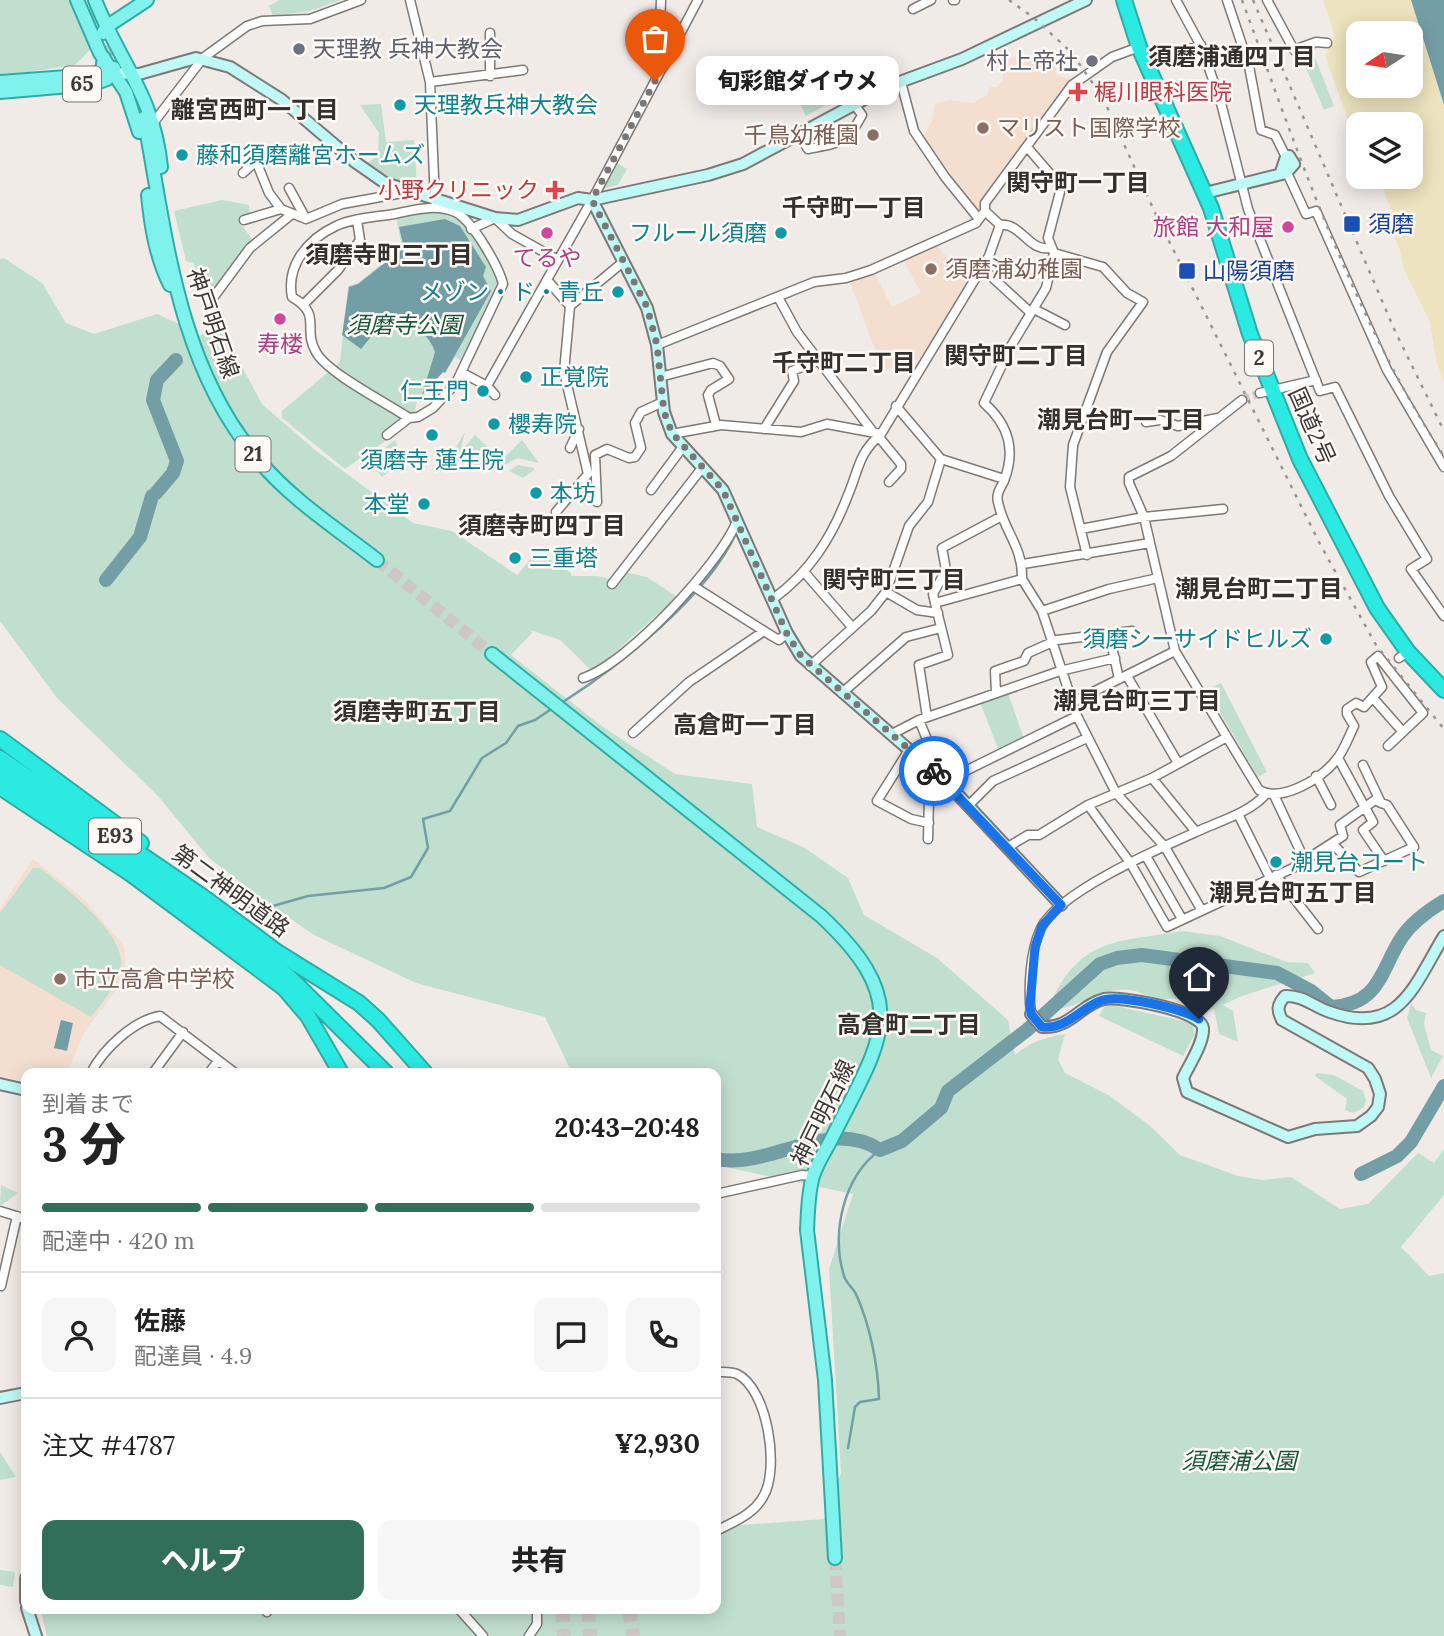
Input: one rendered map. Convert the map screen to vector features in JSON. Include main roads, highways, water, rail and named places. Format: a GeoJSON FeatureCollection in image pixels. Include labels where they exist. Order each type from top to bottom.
{"type":"FeatureCollection","features":[{"type":"Feature","properties":{"kind":"highway","name":"国道2号"},"geometry":{"type":"LineString","coordinates":[[1124,0],[1139,47],[1205,193],[1266,392],[1336,530],[1404,655],[1439,681]]}},
{"type":"Feature","properties":{"kind":"highway"},"geometry":{"type":"LineString","coordinates":[[0,739],[157,855],[199,909]]}},
{"type":"Feature","properties":{"kind":"highway","name":"第二神明道路"},"geometry":{"type":"LineString","coordinates":[[0,758],[20,779],[270,962],[327,1012],[381,1068]]}},
{"type":"Feature","properties":{"kind":"highway","name":"第二神明道路"},"geometry":{"type":"LineString","coordinates":[[0,772],[20,779]]}},
{"type":"Feature","properties":{"kind":"highway"},"geometry":{"type":"LineString","coordinates":[[0,787],[131,874],[199,909]]}},
{"type":"Feature","properties":{"kind":"highway"},"geometry":{"type":"LineString","coordinates":[[270,962],[284,988],[302,1009],[338,1068]]}},
{"type":"Feature","properties":{"kind":"highway","name":"第二神明道路"},"geometry":{"type":"LineString","coordinates":[[270,962],[368,1011],[420,1068]]}},
{"type":"Feature","properties":{"kind":"main road"},"geometry":{"type":"LineString","coordinates":[[77,0],[108,67],[121,84],[139,131],[150,223],[162,269],[181,307]]}},
{"type":"Feature","properties":{"kind":"main road"},"geometry":{"type":"LineString","coordinates":[[85,0],[90,13]]}},
{"type":"Feature","properties":{"kind":"main road"},"geometry":{"type":"LineString","coordinates":[[95,0],[106,27],[147,0]]}},
{"type":"Feature","properties":{"kind":"main road","name":"65"},"geometry":{"type":"LineString","coordinates":[[0,82],[107,79],[108,67],[116,58],[106,27]]}},
{"type":"Feature","properties":{"kind":"main road","name":"神戸明石線"},"geometry":{"type":"LineString","coordinates":[[106,27],[138,75],[160,162],[165,245],[181,307],[219,402],[255,457],[289,491],[377,560]]}},
{"type":"Feature","properties":{"kind":"main road"},"geometry":{"type":"LineString","coordinates":[[93,79],[121,84]]}},
{"type":"Feature","properties":{"kind":"main road","name":"65"},"geometry":{"type":"LineString","coordinates":[[0,92],[93,79]]}},
{"type":"Feature","properties":{"kind":"main road","name":"神戸明石線"},"geometry":{"type":"LineString","coordinates":[[492,654],[821,916],[848,941],[866,964],[879,997],[881,1027],[873,1059],[813,1177],[807,1230],[825,1380],[835,1558]]}},
{"type":"Feature","properties":{"kind":"water"},"geometry":{"type":"Polygon","coordinates":[[[1411,0],[1444,0],[1444,105],[1423,38],[1423,21],[1418,21],[1411,0]]]}},
{"type":"Feature","properties":{"kind":"water"},"geometry":{"type":"Polygon","coordinates":[[[445,219],[460,226],[486,267],[483,276],[491,291],[445,373],[443,372],[422,395],[435,352],[428,339],[410,322],[389,315],[361,349],[342,335],[349,287],[358,284],[404,248],[399,227],[445,219]]]}},
{"type":"Feature","properties":{"kind":"water"},"geometry":{"type":"Polygon","coordinates":[[[61,1020],[73,1023],[67,1051],[54,1048],[61,1020]]]}},
{"type":"Feature","properties":{"kind":"waterway"},"geometry":{"type":"LineString","coordinates":[[156,493],[173,473],[177,461],[153,400],[157,380],[176,360]]}},
{"type":"Feature","properties":{"kind":"waterway"},"geometry":{"type":"LineString","coordinates":[[106,580],[140,537],[152,496]]}},
{"type":"Feature","properties":{"kind":"waterway"},"geometry":{"type":"LineString","coordinates":[[563,702],[635,649],[684,604],[723,557],[736,533]]}},
{"type":"Feature","properties":{"kind":"waterway"},"geometry":{"type":"LineString","coordinates":[[237,906],[266,908],[308,896],[384,888],[411,877],[428,848],[423,819],[450,811],[482,758],[506,743],[518,726],[535,720],[550,710]]}},
{"type":"Feature","properties":{"kind":"waterway"},"geometry":{"type":"LineString","coordinates":[[721,1159],[757,1157],[819,1141],[860,1141],[880,1150],[902,1141],[941,1108],[948,1091],[1027,1030],[1100,964],[1117,958],[1142,955],[1277,973],[1311,991],[1331,1007],[1348,1005],[1370,992],[1406,932],[1421,917],[1444,901]]}},
{"type":"Feature","properties":{"kind":"waterway"},"geometry":{"type":"LineString","coordinates":[[1361,1174],[1397,1156],[1411,1142],[1444,1086]]}},
{"type":"Feature","properties":{"kind":"waterway"},"geometry":{"type":"LineString","coordinates":[[848,1448],[855,1407],[860,1402],[879,1399],[869,1332],[856,1294],[844,1276],[840,1259],[840,1224],[843,1207],[857,1175],[867,1161],[880,1150]]}},
{"type":"Feature","properties":{"kind":"tunnel"},"geometry":{"type":"LineString","coordinates":[[90,13],[144,118]]}},
{"type":"Feature","properties":{"kind":"tunnel"},"geometry":{"type":"LineString","coordinates":[[1242,400],[1260,393]]}},
{"type":"Feature","properties":{"kind":"tunnel"},"geometry":{"type":"LineString","coordinates":[[377,560],[492,654]]}},
{"type":"Feature","properties":{"kind":"tunnel"},"geometry":{"type":"LineString","coordinates":[[835,1558],[840,1636]]}},
{"type":"Feature","properties":{"kind":"tunnel"},"geometry":{"type":"LineString","coordinates":[[562,1614],[564,1636]]}},
{"type":"Feature","properties":{"kind":"tunnel"},"geometry":{"type":"LineString","coordinates":[[588,1614],[590,1636]]}},
{"type":"Feature","properties":{"kind":"tunnel"},"geometry":{"type":"LineString","coordinates":[[630,1614],[633,1636]]}},
{"type":"Feature","properties":{"kind":"railway"},"geometry":{"type":"LineString","coordinates":[[1009,0],[1034,18],[1071,52],[1103,98],[1157,217],[1320,544],[1376,645],[1444,729]]}},
{"type":"Feature","properties":{"kind":"railway"},"geometry":{"type":"LineString","coordinates":[[1242,0],[1307,176],[1355,292],[1382,348],[1444,456]]}},
{"type":"Feature","properties":{"kind":"railway"},"geometry":{"type":"LineString","coordinates":[[1253,0],[1395,331],[1444,431]]}},
{"type":"Feature","properties":{"kind":"place","name":"天理教 兵神大教会"},"geometry":{"type":"Point","coordinates":[299,49]}},
{"type":"Feature","properties":{"kind":"place","name":"村上帝社"},"geometry":{"type":"Point","coordinates":[1092,61]}},
{"type":"Feature","properties":{"kind":"place","name":"旬彩館ダイウメ"},"geometry":{"type":"Point","coordinates":[655,81]}},
{"type":"Feature","properties":{"kind":"place","name":"梶川眼科医院"},"geometry":{"type":"Point","coordinates":[1078,92]}},
{"type":"Feature","properties":{"kind":"place","name":"天理教兵神大教会"},"geometry":{"type":"Point","coordinates":[400,105]}},
{"type":"Feature","properties":{"kind":"place","name":"マリスト国際学校"},"geometry":{"type":"Point","coordinates":[983,128]}},
{"type":"Feature","properties":{"kind":"place","name":"千鳥幼稚園"},"geometry":{"type":"Point","coordinates":[873,135]}},
{"type":"Feature","properties":{"kind":"place","name":"藤和須磨離宮ホームズ"},"geometry":{"type":"Point","coordinates":[182,155]}},
{"type":"Feature","properties":{"kind":"place","name":"小野クリニック"},"geometry":{"type":"Point","coordinates":[555,190]}},
{"type":"Feature","properties":{"kind":"place","name":"須磨"},"geometry":{"type":"Point","coordinates":[1352,224]}},
{"type":"Feature","properties":{"kind":"place","name":"旅館 大和屋"},"geometry":{"type":"Point","coordinates":[1288,227]}},
{"type":"Feature","properties":{"kind":"place","name":"てるや"},"geometry":{"type":"Point","coordinates":[547,233]}},
{"type":"Feature","properties":{"kind":"place","name":"フルール須磨"},"geometry":{"type":"Point","coordinates":[781,233]}},
{"type":"Feature","properties":{"kind":"place","name":"須磨浦幼稚園"},"geometry":{"type":"Point","coordinates":[931,269]}},
{"type":"Feature","properties":{"kind":"place","name":"山陽須磨"},"geometry":{"type":"Point","coordinates":[1187,271]}},
{"type":"Feature","properties":{"kind":"place","name":"メゾン・ド・青丘"},"geometry":{"type":"Point","coordinates":[618,292]}},
{"type":"Feature","properties":{"kind":"place","name":"寿楼"},"geometry":{"type":"Point","coordinates":[280,319]}},
{"type":"Feature","properties":{"kind":"place","name":"正覚院"},"geometry":{"type":"Point","coordinates":[526,377]}},
{"type":"Feature","properties":{"kind":"place","name":"仁王門"},"geometry":{"type":"Point","coordinates":[483,391]}},
{"type":"Feature","properties":{"kind":"place","name":"櫻寿院"},"geometry":{"type":"Point","coordinates":[494,424]}},
{"type":"Feature","properties":{"kind":"place","name":"須磨寺 蓮生院"},"geometry":{"type":"Point","coordinates":[432,435]}},
{"type":"Feature","properties":{"kind":"place","name":"本坊"},"geometry":{"type":"Point","coordinates":[536,493]}},
{"type":"Feature","properties":{"kind":"place","name":"本堂"},"geometry":{"type":"Point","coordinates":[424,504]}},
{"type":"Feature","properties":{"kind":"place","name":"三重塔"},"geometry":{"type":"Point","coordinates":[515,558]}},
{"type":"Feature","properties":{"kind":"place","name":"須磨シーサイドヒルズ"},"geometry":{"type":"Point","coordinates":[1326,639]}},
{"type":"Feature","properties":{"kind":"place","name":"潮見台コート"},"geometry":{"type":"Point","coordinates":[1276,862]}},
{"type":"Feature","properties":{"kind":"place","name":"市立高倉中学校"},"geometry":{"type":"Point","coordinates":[60,979]}},
{"type":"Feature","properties":{"kind":"district","name":"須磨浦通四丁目"},"geometry":{"type":"Point","coordinates":[1232,57]}},
{"type":"Feature","properties":{"kind":"district","name":"離宮西町一丁目"},"geometry":{"type":"Point","coordinates":[255,110]}},
{"type":"Feature","properties":{"kind":"district","name":"関守町一丁目"},"geometry":{"type":"Point","coordinates":[1078,183]}},
{"type":"Feature","properties":{"kind":"district","name":"千守町一丁目"},"geometry":{"type":"Point","coordinates":[854,208]}},
{"type":"Feature","properties":{"kind":"district","name":"須磨寺町三丁目"},"geometry":{"type":"Point","coordinates":[389,255]}},
{"type":"Feature","properties":{"kind":"district","name":"関守町二丁目"},"geometry":{"type":"Point","coordinates":[1016,356]}},
{"type":"Feature","properties":{"kind":"district","name":"千守町二丁目"},"geometry":{"type":"Point","coordinates":[844,363]}},
{"type":"Feature","properties":{"kind":"district","name":"潮見台町一丁目"},"geometry":{"type":"Point","coordinates":[1121,420]}},
{"type":"Feature","properties":{"kind":"district","name":"須磨寺町四丁目"},"geometry":{"type":"Point","coordinates":[542,526]}},
{"type":"Feature","properties":{"kind":"district","name":"関守町三丁目"},"geometry":{"type":"Point","coordinates":[894,580]}},
{"type":"Feature","properties":{"kind":"district","name":"潮見台町二丁目"},"geometry":{"type":"Point","coordinates":[1259,589]}},
{"type":"Feature","properties":{"kind":"district","name":"潮見台町三丁目"},"geometry":{"type":"Point","coordinates":[1137,701]}},
{"type":"Feature","properties":{"kind":"district","name":"須磨寺町五丁目"},"geometry":{"type":"Point","coordinates":[417,712]}},
{"type":"Feature","properties":{"kind":"district","name":"高倉町一丁目"},"geometry":{"type":"Point","coordinates":[745,725]}},
{"type":"Feature","properties":{"kind":"district","name":"潮見台町五丁目"},"geometry":{"type":"Point","coordinates":[1293,893]}},
{"type":"Feature","properties":{"kind":"district","name":"高倉町二丁目"},"geometry":{"type":"Point","coordinates":[909,1025]}},
{"type":"Feature","properties":{"kind":"park label","name":"須磨寺公園"},"geometry":{"type":"Point","coordinates":[404,325]}},
{"type":"Feature","properties":{"kind":"park label","name":"須磨浦公園"},"geometry":{"type":"Point","coordinates":[1239,1461]}}]}
